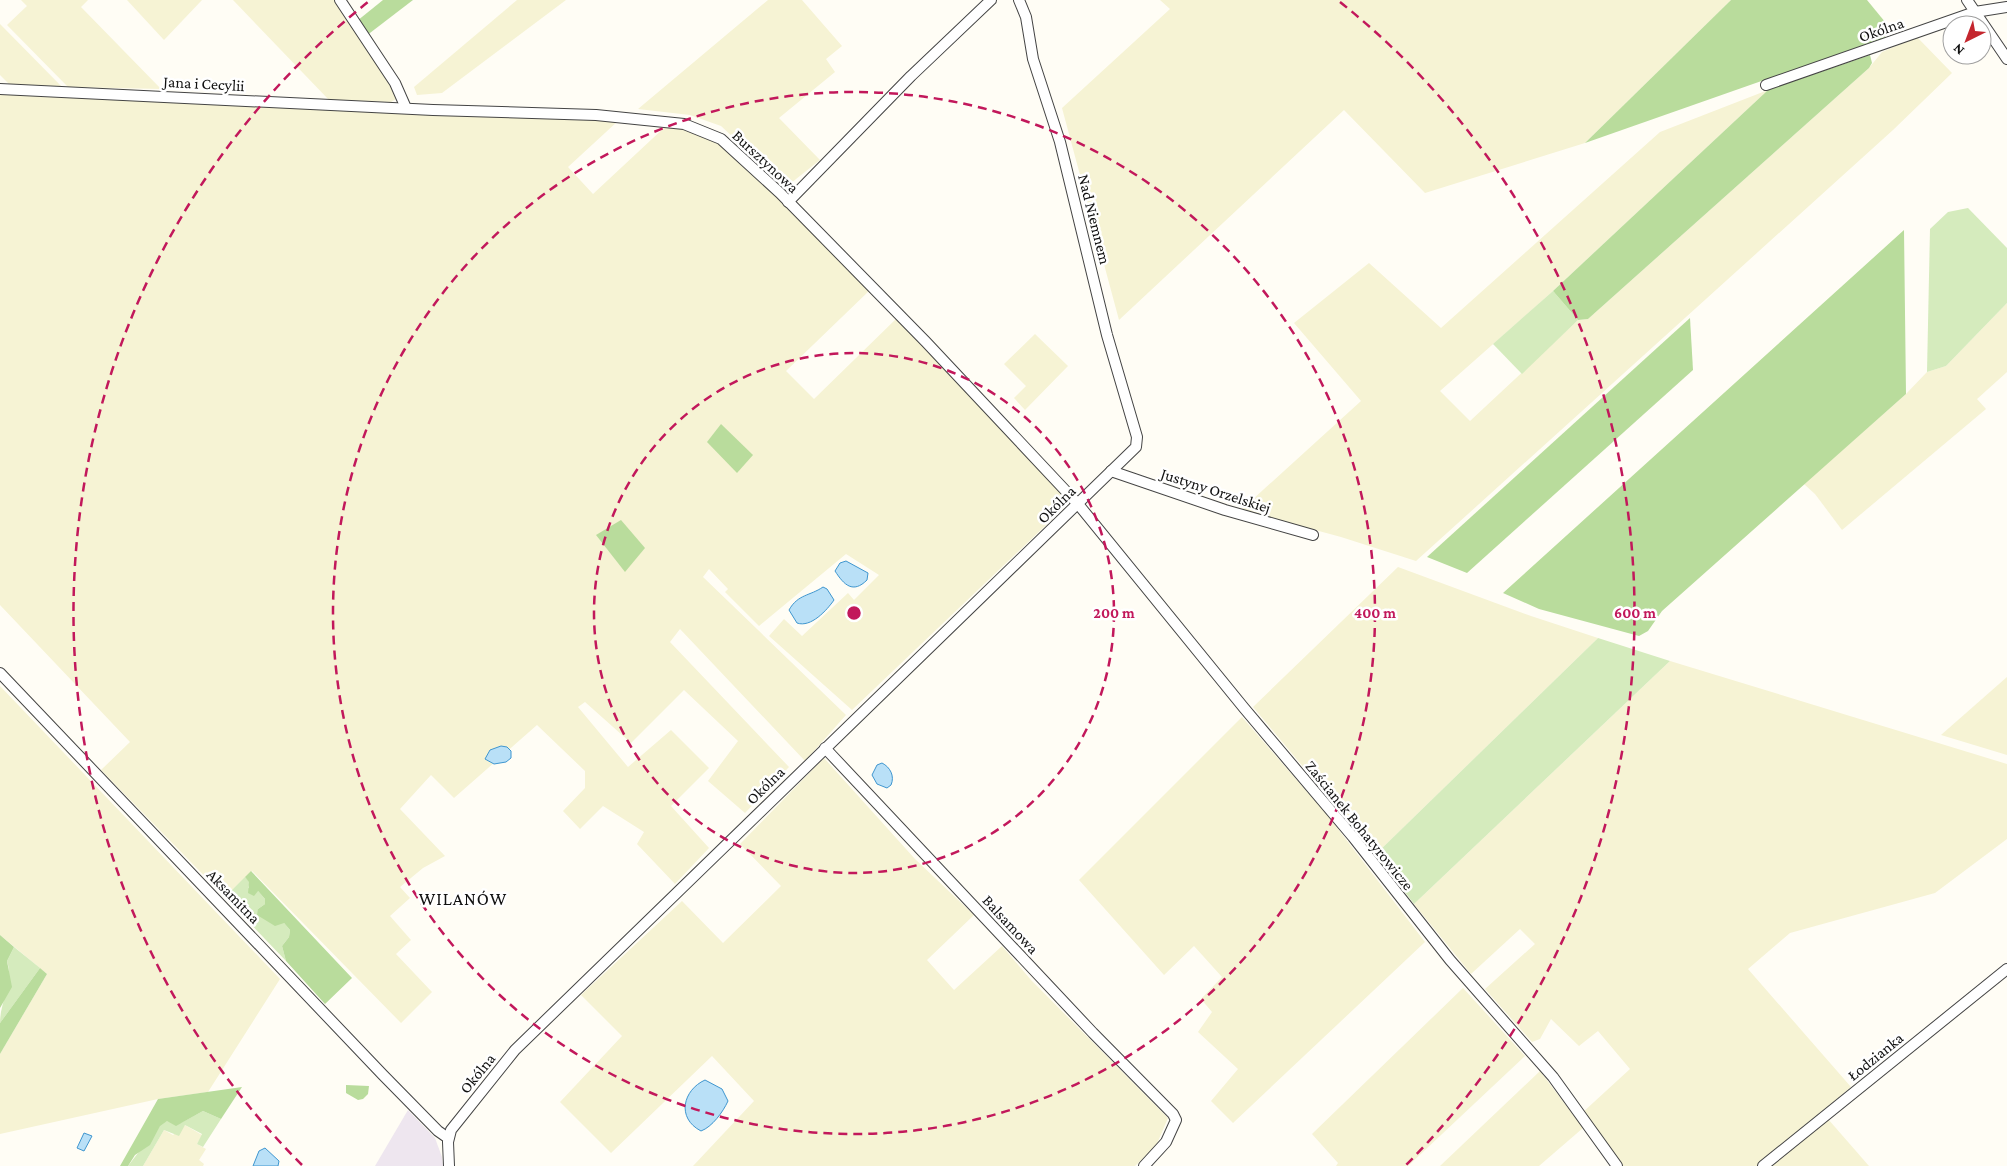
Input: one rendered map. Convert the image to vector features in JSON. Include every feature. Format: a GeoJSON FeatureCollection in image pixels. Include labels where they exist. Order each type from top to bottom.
{"type":"FeatureCollection","features":[{"type":"Feature","properties":{"kind":"street"},"geometry":{"type":"LineString","coordinates":[[340,0],[396,83],[406,108]]}},
{"type":"Feature","properties":{"kind":"street"},"geometry":{"type":"LineString","coordinates":[[788,202],[911,76],[991,0]]}},
{"type":"Feature","properties":{"kind":"street","name":"Nad Niemnem"},"geometry":{"type":"LineString","coordinates":[[1019,0],[1026,17],[1033,59],[1060,142],[1107,335],[1137,437],[1136,447]]}},
{"type":"Feature","properties":{"kind":"street"},"geometry":{"type":"LineString","coordinates":[[1968,0],[2007,59]]}},
{"type":"Feature","properties":{"kind":"street","name":"Okólna"},"geometry":{"type":"LineString","coordinates":[[1766,85],[1975,12],[2007,6]]}},
{"type":"Feature","properties":{"kind":"street","name":"Jana i Cecylii"},"geometry":{"type":"LineString","coordinates":[[0,89],[406,108]]}},
{"type":"Feature","properties":{"kind":"street","name":"Bursztynowa"},"geometry":{"type":"LineString","coordinates":[[406,108],[596,115],[684,124],[721,139],[788,202],[950,367],[1078,504]]}},
{"type":"Feature","properties":{"kind":"street","name":"Okólna"},"geometry":{"type":"LineString","coordinates":[[448,1138],[456,1123],[515,1050],[1136,447]]}},
{"type":"Feature","properties":{"kind":"street","name":"Justyny Orzelskiej"},"geometry":{"type":"LineString","coordinates":[[1111,471],[1234,513],[1313,535]]}},
{"type":"Feature","properties":{"kind":"street","name":"Zaścianek Bohatyrowicze"},"geometry":{"type":"LineString","coordinates":[[1078,504],[1244,708],[1353,837],[1450,960],[1553,1077],[1617,1166]]}},
{"type":"Feature","properties":{"kind":"street","name":"Aksamitna"},"geometry":{"type":"LineString","coordinates":[[0,673],[383,1074],[438,1131],[448,1138]]}},
{"type":"Feature","properties":{"kind":"street","name":"Balsamowa"},"geometry":{"type":"LineString","coordinates":[[825,748],[1176,1120],[1166,1142],[1144,1166]]}},
{"type":"Feature","properties":{"kind":"street","name":"Łodzianka"},"geometry":{"type":"LineString","coordinates":[[1763,1166],[2007,969]]}},
{"type":"Feature","properties":{"kind":"street"},"geometry":{"type":"LineString","coordinates":[[448,1138],[448,1166]]}},
{"type":"Feature","properties":{"kind":"shaded area"},"geometry":{"type":"Polygon","coordinates":[[[21,0],[88,0],[81,7],[161,89],[68,87],[7,25],[27,6],[21,0]]]}},
{"type":"Feature","properties":{"kind":"shaded area"},"geometry":{"type":"Polygon","coordinates":[[[127,0],[202,0],[164,40],[127,0]]]}},
{"type":"Feature","properties":{"kind":"shaded area"},"geometry":{"type":"Polygon","coordinates":[[[233,0],[336,0],[396,95],[396,99],[391,102],[329,100],[233,0]]]}},
{"type":"Feature","properties":{"kind":"shaded area"},"geometry":{"type":"Polygon","coordinates":[[[517,0],[566,0],[442,93],[417,95],[414,87],[517,0]]]}},
{"type":"Feature","properties":{"kind":"shaded area"},"geometry":{"type":"Polygon","coordinates":[[[768,0],[802,0],[842,46],[826,59],[835,72],[779,118],[820,160],[786,187],[721,126],[690,115],[638,109],[768,0]]]}},
{"type":"Feature","properties":{"kind":"shaded area"},"geometry":{"type":"Polygon","coordinates":[[[1160,0],[1731,0],[1585,143],[1425,193],[1344,110],[1119,320],[1062,108],[1170,9],[1160,0]]]}},
{"type":"Feature","properties":{"kind":"shaded area"},"geometry":{"type":"Polygon","coordinates":[[[0,24],[63,88],[10,85],[0,75],[0,24]]]}},
{"type":"Feature","properties":{"kind":"shaded area"},"geometry":{"type":"Polygon","coordinates":[[[1917,37],[1942,63],[1942,65],[1952,73],[1893,130],[1416,561],[1341,537],[1241,510],[1361,401],[1294,323],[1369,263],[1441,328],[1660,132],[1768,90],[1553,291],[1440,391],[1470,421],[1578,320],[1588,319],[1869,68],[1882,52],[1917,37]]]}},
{"type":"Feature","properties":{"kind":"shaded area"},"geometry":{"type":"Polygon","coordinates":[[[0,93],[618,121],[568,167],[593,194],[667,125],[692,130],[717,142],[755,173],[870,290],[786,371],[814,399],[898,317],[1068,500],[1065,507],[852,710],[769,636],[784,619],[802,636],[848,593],[854,600],[879,575],[846,554],[759,626],[725,592],[728,589],[709,569],[703,577],[846,715],[805,761],[680,629],[670,642],[789,767],[745,813],[708,781],[738,741],[684,690],[631,743],[585,702],[578,707],[628,767],[671,730],[709,768],[671,806],[709,848],[675,884],[637,844],[644,832],[603,806],[580,829],[563,811],[585,788],[585,771],[537,725],[454,798],[431,775],[400,809],[445,856],[423,868],[400,887],[410,898],[390,916],[411,940],[396,954],[432,992],[401,1023],[252,871],[225,897],[101,770],[130,742],[0,605],[0,93]]]}},
{"type":"Feature","properties":{"kind":"shaded area"},"geometry":{"type":"Polygon","coordinates":[[[2007,303],[2007,372],[1977,399],[1986,409],[1842,530],[1815,494],[1804,484],[1906,394],[1927,372],[1946,366],[2007,303]]]}},
{"type":"Feature","properties":{"kind":"shaded area"},"geometry":{"type":"Polygon","coordinates":[[[1035,334],[1068,366],[1025,410],[1014,398],[1026,386],[1004,364],[1035,334]]]}},
{"type":"Feature","properties":{"kind":"shaded area"},"geometry":{"type":"Polygon","coordinates":[[[1398,567],[1531,616],[1598,638],[1376,854],[1253,707],[1398,567]]]}},
{"type":"Feature","properties":{"kind":"shaded area"},"geometry":{"type":"Polygon","coordinates":[[[1670,661],[2007,764],[2007,839],[1935,893],[1790,933],[1748,969],[1851,1087],[1758,1166],[1622,1166],[1582,1113],[1630,1069],[1598,1031],[1579,1046],[1551,1019],[1540,1039],[1532,1042],[1485,989],[1535,944],[1520,929],[1471,974],[1414,904],[1670,661]]]}},
{"type":"Feature","properties":{"kind":"shaded area"},"geometry":{"type":"Polygon","coordinates":[[[2007,677],[2007,755],[1941,735],[2007,677]]]}},
{"type":"Feature","properties":{"kind":"shaded area"},"geometry":{"type":"Polygon","coordinates":[[[0,686],[280,979],[208,1092],[158,1099],[0,1134],[0,1054],[47,974],[0,935],[0,686]]]}},
{"type":"Feature","properties":{"kind":"shaded area"},"geometry":{"type":"Polygon","coordinates":[[[1242,717],[1328,816],[1425,942],[1233,1123],[1211,1101],[1238,1069],[1198,1032],[1212,1012],[1201,999],[1222,977],[1194,946],[1164,975],[1079,880],[1242,717]]]}},
{"type":"Feature","properties":{"kind":"shaded area"},"geometry":{"type":"Polygon","coordinates":[[[824,758],[915,859],[974,915],[927,960],[954,990],[1002,946],[1031,980],[1168,1118],[1156,1146],[1135,1166],[693,1166],[754,1101],[712,1056],[611,1153],[560,1102],[622,1036],[581,995],[682,901],[723,943],[781,886],[740,844],[824,758]]]}},
{"type":"Feature","properties":{"kind":"shaded area"},"geometry":{"type":"Polygon","coordinates":[[[1463,988],[1525,1056],[1408,1166],[1336,1166],[1338,1163],[1312,1134],[1463,988]]]}},
{"type":"Feature","properties":{"kind":"shaded area"},"geometry":{"type":"Polygon","coordinates":[[[1540,1071],[1583,1128],[1539,1166],[1440,1166],[1540,1071]]]}},
{"type":"Feature","properties":{"kind":"shaded area"},"geometry":{"type":"Polygon","coordinates":[[[408,1110],[435,1138],[442,1157],[443,1166],[375,1166],[408,1110]]]}},
{"type":"Feature","properties":{"kind":"shaded area"},"geometry":{"type":"Polygon","coordinates":[[[1828,1119],[1869,1166],[1770,1166],[1828,1119]]]}},
{"type":"Feature","properties":{"kind":"shaded area"},"geometry":{"type":"Polygon","coordinates":[[[185,1125],[202,1135],[197,1144],[206,1149],[199,1160],[204,1164],[203,1166],[143,1166],[164,1130],[173,1135],[185,1125]]]}},
{"type":"Feature","properties":{"kind":"green space"},"geometry":{"type":"Polygon","coordinates":[[[383,0],[413,0],[366,36],[357,21],[383,0]]]}},
{"type":"Feature","properties":{"kind":"green space"},"geometry":{"type":"Polygon","coordinates":[[[1731,0],[1867,0],[1890,28],[1884,38],[1585,143],[1731,0]]]}},
{"type":"Feature","properties":{"kind":"green space"},"geometry":{"type":"Polygon","coordinates":[[[1870,55],[1872,63],[1869,68],[1588,319],[1578,320],[1553,291],[1768,90],[1870,55]]]}},
{"type":"Feature","properties":{"kind":"green space"},"geometry":{"type":"Polygon","coordinates":[[[1968,208],[2007,248],[2007,303],[1946,366],[1927,372],[1930,229],[1948,212],[1968,208]]]}},
{"type":"Feature","properties":{"kind":"green space"},"geometry":{"type":"Polygon","coordinates":[[[1904,230],[1906,394],[1662,611],[1648,631],[1639,636],[1539,609],[1503,593],[1904,230]]]}},
{"type":"Feature","properties":{"kind":"green space"},"geometry":{"type":"Polygon","coordinates":[[[1553,291],[1578,320],[1522,374],[1493,344],[1553,291]]]}},
{"type":"Feature","properties":{"kind":"green space"},"geometry":{"type":"Polygon","coordinates":[[[1690,318],[1693,370],[1467,573],[1427,557],[1690,318]]]}},
{"type":"Feature","properties":{"kind":"green space"},"geometry":{"type":"Polygon","coordinates":[[[721,424],[753,455],[737,473],[707,442],[721,424]]]}},
{"type":"Feature","properties":{"kind":"green space"},"geometry":{"type":"Polygon","coordinates":[[[621,520],[645,548],[625,572],[596,535],[621,520]]]}},
{"type":"Feature","properties":{"kind":"green space"},"geometry":{"type":"Polygon","coordinates":[[[1598,638],[1670,661],[1414,904],[1376,854],[1598,638]]]}},
{"type":"Feature","properties":{"kind":"green space"},"geometry":{"type":"Polygon","coordinates":[[[251,871],[352,978],[325,1004],[286,961],[282,946],[289,937],[290,930],[284,923],[275,926],[257,915],[258,909],[265,904],[265,899],[258,891],[254,896],[248,893],[249,882],[245,877],[251,871]]]}},
{"type":"Feature","properties":{"kind":"green space"},"geometry":{"type":"Polygon","coordinates":[[[245,877],[250,882],[248,888],[258,891],[265,899],[265,904],[258,909],[284,923],[290,930],[289,937],[282,946],[286,961],[225,897],[245,877]]]}},
{"type":"Feature","properties":{"kind":"green space"},"geometry":{"type":"Polygon","coordinates":[[[0,935],[14,947],[7,961],[12,987],[0,1008],[0,935]]]}},
{"type":"Feature","properties":{"kind":"green space"},"geometry":{"type":"Polygon","coordinates":[[[14,947],[40,968],[0,1023],[9,977],[7,961],[14,947]]]}},
{"type":"Feature","properties":{"kind":"green space"},"geometry":{"type":"Polygon","coordinates":[[[40,968],[47,974],[0,1054],[0,1023],[40,968]]]}},
{"type":"Feature","properties":{"kind":"green space"},"geometry":{"type":"Polygon","coordinates":[[[346,1085],[369,1086],[368,1094],[363,1099],[358,1100],[346,1093],[346,1085]]]}},
{"type":"Feature","properties":{"kind":"green space"},"geometry":{"type":"Polygon","coordinates":[[[242,1087],[221,1119],[203,1111],[176,1126],[167,1121],[160,1126],[150,1145],[135,1155],[128,1166],[120,1166],[158,1099],[242,1087]]]}},
{"type":"Feature","properties":{"kind":"green space"},"geometry":{"type":"Polygon","coordinates":[[[203,1111],[221,1119],[203,1147],[197,1144],[202,1134],[185,1125],[179,1136],[164,1130],[143,1166],[128,1166],[162,1122],[181,1123],[203,1111]]]}},
{"type":"Feature","properties":{"kind":"water"},"geometry":{"type":"Polygon","coordinates":[[[846,561],[868,573],[867,580],[853,587],[845,584],[835,571],[840,563],[846,561]]]}},
{"type":"Feature","properties":{"kind":"water"},"geometry":{"type":"Polygon","coordinates":[[[823,587],[827,589],[834,600],[813,621],[802,624],[797,623],[789,610],[800,598],[823,587]]]}},
{"type":"Feature","properties":{"kind":"water"},"geometry":{"type":"Polygon","coordinates":[[[501,746],[507,747],[511,751],[511,758],[506,762],[494,764],[485,759],[490,750],[501,746]]]}},
{"type":"Feature","properties":{"kind":"water"},"geometry":{"type":"Polygon","coordinates":[[[882,763],[889,769],[892,775],[891,785],[887,788],[877,784],[872,775],[877,765],[882,763]]]}},
{"type":"Feature","properties":{"kind":"water"},"geometry":{"type":"Polygon","coordinates":[[[705,1080],[722,1089],[728,1101],[717,1119],[701,1131],[688,1119],[685,1112],[685,1104],[692,1090],[705,1080]]]}},
{"type":"Feature","properties":{"kind":"water"},"geometry":{"type":"Polygon","coordinates":[[[84,1133],[92,1136],[84,1151],[77,1148],[84,1133]]]}},
{"type":"Feature","properties":{"kind":"water"},"geometry":{"type":"Polygon","coordinates":[[[265,1148],[279,1161],[278,1166],[253,1166],[259,1151],[265,1148]]]}},
{"type":"Feature","properties":{"kind":"district","name":"WILANÓW"},"geometry":{"type":"Point","coordinates":[463,899]}}]}
